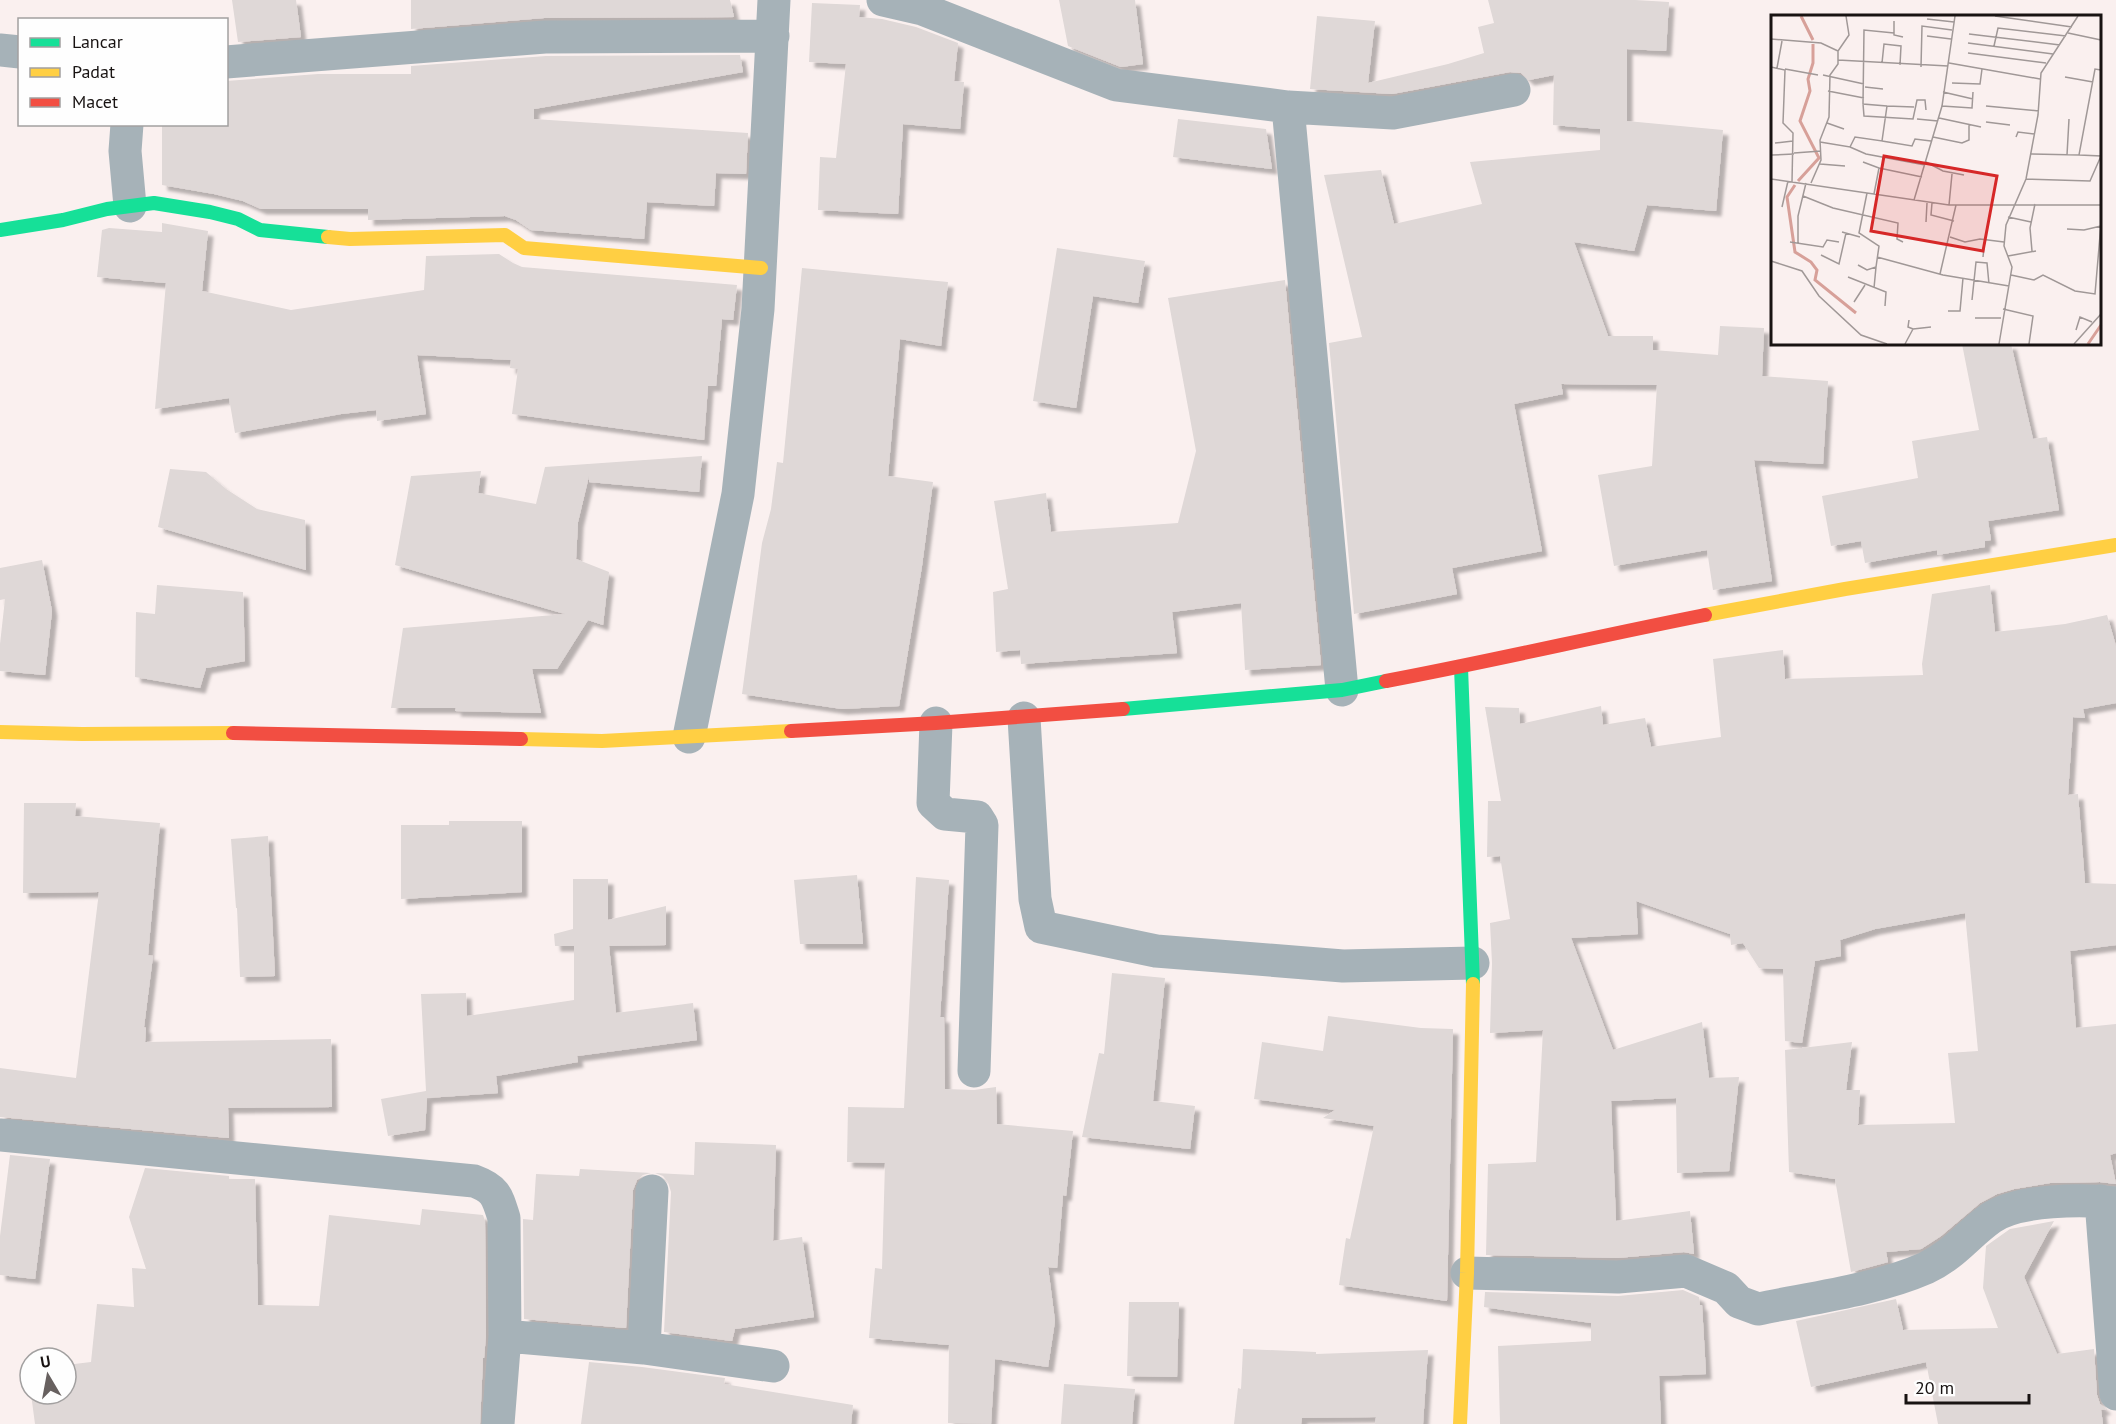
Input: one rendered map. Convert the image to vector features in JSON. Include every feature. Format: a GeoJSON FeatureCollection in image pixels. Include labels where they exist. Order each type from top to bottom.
{"type":"FeatureCollection","features":[{"type":"Feature","properties":{"kind":"main road"},"geometry":{"type":"LineString","coordinates":[[0,230],[63,220],[107,209],[154,203],[238,219],[260,230],[350,239],[505,235],[524,248],[760,268]]}},
{"type":"Feature","properties":{"kind":"main road"},"geometry":{"type":"LineString","coordinates":[[0,732],[82,735],[236,733],[602,741],[1024,717],[1342,690],[1461,667],[1622,631],[1845,588],[2116,545]]}},
{"type":"Feature","properties":{"kind":"main road"},"geometry":{"type":"LineString","coordinates":[[1460,1424],[1467,1273],[1473,963],[1461,667]]}},
{"type":"Feature","properties":{"kind":"street"},"geometry":{"type":"LineString","coordinates":[[689,737],[738,494],[758,309],[774,0]]}},
{"type":"Feature","properties":{"kind":"street"},"geometry":{"type":"LineString","coordinates":[[883,0],[922,9],[1116,85],[1288,107],[1393,113],[1514,90]]}},
{"type":"Feature","properties":{"kind":"street"},"geometry":{"type":"LineString","coordinates":[[228,62],[545,37],[773,36]]}},
{"type":"Feature","properties":{"kind":"street"},"geometry":{"type":"LineString","coordinates":[[0,50],[18,52]]}},
{"type":"Feature","properties":{"kind":"street"},"geometry":{"type":"LineString","coordinates":[[1288,107],[1342,690]]}},
{"type":"Feature","properties":{"kind":"street"},"geometry":{"type":"LineString","coordinates":[[127,126],[125,151],[130,206]]}},
{"type":"Feature","properties":{"kind":"street"},"geometry":{"type":"LineString","coordinates":[[1024,717],[1035,899],[1041,927],[1156,951],[1343,966],[1473,963]]}},
{"type":"Feature","properties":{"kind":"street"},"geometry":{"type":"LineString","coordinates":[[936,723],[933,803],[945,814],[977,817],[982,825],[974,1071]]}},
{"type":"Feature","properties":{"kind":"street"},"geometry":{"type":"LineString","coordinates":[[0,1135],[474,1181],[490,1187],[499,1200],[504,1218],[505,1336],[498,1424]]}},
{"type":"Feature","properties":{"kind":"street"},"geometry":{"type":"LineString","coordinates":[[644,1348],[652,1191]]}},
{"type":"Feature","properties":{"kind":"street"},"geometry":{"type":"LineString","coordinates":[[1467,1273],[1617,1276],[1686,1271],[1726,1288],[1740,1302],[1758,1309],[1886,1282],[1926,1268],[1954,1251],[1992,1217],[2022,1207],[2063,1201],[2108,1202],[2116,1394]]}},
{"type":"Feature","properties":{"kind":"street"},"geometry":{"type":"LineString","coordinates":[[505,1336],[644,1348],[773,1366]]}},
{"type":"Feature","properties":{"kind":"building"},"geometry":{"type":"Polygon","coordinates":[[[232,0],[296,0],[301,37],[238,42],[232,0]]]}},
{"type":"Feature","properties":{"kind":"building"},"geometry":{"type":"Polygon","coordinates":[[[411,0],[730,0],[734,17],[544,18],[411,29],[411,0]]]}},
{"type":"Feature","properties":{"kind":"building"},"geometry":{"type":"Polygon","coordinates":[[[1059,0],[1135,0],[1143,64],[1121,67],[1068,46],[1059,0]]]}},
{"type":"Feature","properties":{"kind":"building"},"geometry":{"type":"Polygon","coordinates":[[[1488,0],[1669,2],[1666,51],[1627,49],[1627,121],[1723,130],[1716,211],[1647,205],[1634,251],[1574,242],[1608,336],[1653,336],[1653,350],[1718,355],[1720,326],[1764,328],[1762,376],[1828,381],[1823,464],[1754,460],[1772,581],[1713,590],[1707,550],[1614,566],[1598,475],[1652,466],[1657,385],[1561,384],[1563,394],[1514,404],[1542,551],[1452,568],[1457,594],[1354,614],[1329,343],[1362,337],[1324,175],[1381,170],[1394,224],[1482,204],[1470,162],[1600,150],[1600,129],[1553,125],[1554,75],[1529,80],[1521,73],[1510,72],[1392,94],[1310,89],[1317,16],[1375,21],[1368,83],[1484,53],[1478,27],[1494,23],[1488,0]]]}},
{"type":"Feature","properties":{"kind":"building"},"geometry":{"type":"Polygon","coordinates":[[[812,3],[860,5],[859,17],[882,19],[916,27],[958,43],[954,81],[964,82],[960,129],[903,124],[898,214],[818,210],[820,157],[836,158],[846,64],[809,62],[812,3]]]}},
{"type":"Feature","properties":{"kind":"building"},"geometry":{"type":"Polygon","coordinates":[[[740,55],[743,72],[534,109],[534,119],[748,133],[746,174],[716,173],[714,206],[647,202],[644,239],[531,230],[505,216],[368,220],[368,209],[261,209],[243,201],[162,185],[162,126],[228,126],[228,81],[318,74],[411,74],[411,66],[546,56],[740,55]]]}},
{"type":"Feature","properties":{"kind":"building"},"geometry":{"type":"Polygon","coordinates":[[[1178,119],[1266,129],[1272,169],[1173,157],[1178,119]]]}},
{"type":"Feature","properties":{"kind":"building"},"geometry":{"type":"Polygon","coordinates":[[[162,223],[208,231],[202,291],[291,310],[424,290],[426,256],[499,254],[522,267],[737,285],[733,320],[722,319],[716,386],[708,386],[704,440],[512,414],[518,369],[510,368],[511,360],[417,355],[426,414],[377,421],[376,410],[235,433],[229,398],[155,409],[166,283],[97,277],[102,230],[109,228],[162,232],[162,223]]]}},
{"type":"Feature","properties":{"kind":"building"},"geometry":{"type":"Polygon","coordinates":[[[1057,248],[1145,261],[1138,303],[1093,296],[1076,408],[1033,401],[1057,248]]]}},
{"type":"Feature","properties":{"kind":"building"},"geometry":{"type":"Polygon","coordinates":[[[802,268],[948,282],[941,346],[900,339],[888,476],[933,482],[899,706],[842,709],[742,694],[762,543],[771,509],[777,462],[783,463],[802,268]]]}},
{"type":"Feature","properties":{"kind":"building"},"geometry":{"type":"Polygon","coordinates":[[[1285,280],[1321,665],[1245,670],[1241,603],[1172,612],[1177,653],[1021,664],[1020,650],[996,652],[993,592],[1008,589],[994,501],[1046,493],[1051,532],[1178,523],[1196,451],[1168,298],[1285,280]]]}},
{"type":"Feature","properties":{"kind":"building"},"geometry":{"type":"Polygon","coordinates":[[[1962,345],[2011,345],[2033,439],[2047,437],[2059,510],[1988,521],[1991,540],[1985,541],[1985,547],[1937,555],[1937,550],[1865,563],[1861,541],[1831,546],[1822,496],[1918,478],[1912,441],[1979,430],[1962,345]]]}},
{"type":"Feature","properties":{"kind":"building"},"geometry":{"type":"Polygon","coordinates":[[[702,456],[699,492],[589,482],[589,476],[578,522],[576,559],[609,572],[603,625],[588,620],[557,669],[532,669],[541,713],[455,711],[456,708],[391,708],[403,628],[565,614],[395,565],[411,476],[481,471],[478,493],[536,504],[545,467],[702,456]]]}},
{"type":"Feature","properties":{"kind":"building"},"geometry":{"type":"Polygon","coordinates":[[[170,469],[206,472],[226,489],[257,509],[305,520],[306,570],[158,527],[170,469]]]}},
{"type":"Feature","properties":{"kind":"building"},"geometry":{"type":"Polygon","coordinates":[[[42,560],[52,611],[45,675],[0,671],[0,644],[5,599],[0,600],[0,568],[42,560]]]}},
{"type":"Feature","properties":{"kind":"building"},"geometry":{"type":"Polygon","coordinates":[[[157,585],[243,592],[245,661],[206,668],[200,688],[135,677],[136,612],[155,614],[157,585]]]}},
{"type":"Feature","properties":{"kind":"building"},"geometry":{"type":"Polygon","coordinates":[[[1990,585],[1995,632],[2065,624],[2107,615],[2116,646],[2116,703],[2083,709],[2085,718],[2073,717],[2068,795],[2078,794],[2085,883],[2116,884],[2116,945],[2070,951],[2076,1028],[2116,1024],[2116,1153],[2110,1155],[2116,1184],[2050,1183],[1997,1194],[1980,1203],[1941,1236],[1921,1249],[1886,1252],[1888,1262],[1851,1272],[1835,1179],[1789,1172],[1785,1050],[1852,1042],[1846,1090],[1860,1090],[1858,1125],[1955,1123],[1948,1053],[1978,1051],[1965,913],[1875,929],[1840,940],[1841,956],[1815,961],[1802,1043],[1785,1041],[1783,969],[1759,968],[1743,943],[1731,945],[1730,934],[1636,901],[1638,934],[1571,938],[1613,1050],[1702,1022],[1709,1078],[1739,1077],[1729,1171],[1677,1173],[1676,1098],[1611,1101],[1616,1221],[1690,1211],[1694,1254],[1684,1252],[1617,1258],[1486,1255],[1488,1164],[1536,1162],[1543,1030],[1490,1033],[1492,963],[1490,923],[1510,919],[1500,856],[1487,857],[1488,801],[1501,801],[1485,707],[1519,708],[1520,724],[1601,706],[1603,725],[1645,718],[1651,747],[1721,737],[1713,659],[1783,650],[1785,679],[1923,675],[1922,664],[1932,594],[1990,585]]]}},
{"type":"Feature","properties":{"kind":"building"},"geometry":{"type":"Polygon","coordinates":[[[24,803],[76,803],[75,816],[160,823],[148,955],[153,956],[144,1027],[146,1028],[145,1042],[331,1039],[332,1107],[228,1108],[229,1138],[0,1117],[0,1068],[76,1078],[99,892],[23,893],[24,803]]]}},
{"type":"Feature","properties":{"kind":"building"},"geometry":{"type":"Polygon","coordinates":[[[449,821],[522,821],[522,892],[401,899],[401,825],[449,825],[449,821]]]}},
{"type":"Feature","properties":{"kind":"building"},"geometry":{"type":"Polygon","coordinates":[[[268,836],[275,976],[240,977],[231,839],[268,836]]]}},
{"type":"Feature","properties":{"kind":"building"},"geometry":{"type":"Polygon","coordinates":[[[857,875],[863,944],[800,944],[794,880],[857,875]]]}},
{"type":"Feature","properties":{"kind":"building"},"geometry":{"type":"Polygon","coordinates":[[[916,877],[949,880],[940,1017],[944,1017],[945,1089],[974,1090],[996,1087],[997,1124],[1073,1131],[1066,1196],[1063,1195],[1057,1268],[1048,1267],[1055,1321],[1048,1367],[995,1359],[991,1424],[948,1423],[949,1345],[869,1338],[875,1268],[882,1269],[885,1163],[847,1162],[848,1107],[904,1108],[916,877]]]}},
{"type":"Feature","properties":{"kind":"building"},"geometry":{"type":"Polygon","coordinates":[[[573,879],[608,879],[608,920],[666,906],[666,945],[609,946],[616,1013],[693,1003],[697,1040],[577,1056],[578,1062],[496,1076],[498,1093],[427,1098],[425,1130],[388,1136],[381,1099],[426,1091],[421,994],[466,993],[467,1016],[574,1000],[574,946],[555,946],[554,934],[573,929],[573,879]]]}},
{"type":"Feature","properties":{"kind":"building"},"geometry":{"type":"Polygon","coordinates":[[[1112,973],[1165,978],[1153,1101],[1195,1106],[1190,1149],[1082,1137],[1099,1053],[1104,1054],[1112,973]]]}},
{"type":"Feature","properties":{"kind":"building"},"geometry":{"type":"Polygon","coordinates":[[[1328,1016],[1421,1028],[1453,1029],[1447,1301],[1339,1285],[1346,1238],[1350,1239],[1374,1126],[1323,1118],[1335,1110],[1254,1099],[1262,1042],[1323,1051],[1328,1016]]]}},
{"type":"Feature","properties":{"kind":"building"},"geometry":{"type":"Polygon","coordinates":[[[695,1142],[776,1145],[773,1241],[802,1237],[814,1317],[735,1329],[732,1341],[664,1332],[671,1192],[663,1176],[655,1173],[694,1175],[695,1142]]]}},
{"type":"Feature","properties":{"kind":"building"},"geometry":{"type":"Polygon","coordinates":[[[10,1155],[50,1159],[35,1279],[0,1275],[0,1236],[10,1155]]]}},
{"type":"Feature","properties":{"kind":"building"},"geometry":{"type":"Polygon","coordinates":[[[145,1168],[229,1176],[229,1179],[255,1179],[258,1305],[319,1306],[329,1215],[420,1225],[422,1209],[483,1215],[485,1221],[486,1335],[480,1424],[35,1424],[33,1406],[78,1406],[78,1364],[91,1362],[97,1304],[134,1307],[132,1268],[146,1269],[129,1217],[145,1168]]]}},
{"type":"Feature","properties":{"kind":"building"},"geometry":{"type":"Polygon","coordinates":[[[580,1169],[651,1173],[637,1180],[633,1190],[626,1328],[524,1319],[523,1219],[533,1220],[536,1174],[579,1176],[580,1169]]]}},
{"type":"Feature","properties":{"kind":"building"},"geometry":{"type":"Polygon","coordinates":[[[2054,1221],[2024,1277],[2057,1354],[2094,1349],[2097,1395],[2100,1404],[2106,1409],[2101,1410],[2103,1424],[1938,1424],[1926,1362],[1811,1387],[1796,1321],[1896,1299],[1903,1330],[1998,1328],[1983,1288],[1986,1246],[2010,1229],[2054,1221]]]}},
{"type":"Feature","properties":{"kind":"building"},"geometry":{"type":"Polygon","coordinates":[[[1683,1290],[1699,1297],[1700,1305],[1702,1305],[1706,1374],[1659,1376],[1661,1424],[1500,1424],[1498,1346],[1591,1341],[1591,1323],[1484,1307],[1485,1292],[1618,1296],[1683,1290]]]}},
{"type":"Feature","properties":{"kind":"building"},"geometry":{"type":"Polygon","coordinates":[[[1129,1302],[1179,1302],[1177,1377],[1127,1376],[1129,1302]]]}},
{"type":"Feature","properties":{"kind":"building"},"geometry":{"type":"Polygon","coordinates":[[[1243,1349],[1316,1352],[1316,1354],[1428,1350],[1423,1424],[1375,1424],[1376,1417],[1302,1418],[1301,1424],[1234,1424],[1238,1388],[1241,1389],[1243,1349]]]}},
{"type":"Feature","properties":{"kind":"building"},"geometry":{"type":"Polygon","coordinates":[[[589,1362],[725,1378],[724,1384],[853,1405],[851,1424],[581,1424],[589,1362]]]}},
{"type":"Feature","properties":{"kind":"building"},"geometry":{"type":"Polygon","coordinates":[[[1064,1384],[1135,1389],[1132,1424],[1061,1424],[1064,1384]]]}},
{"type":"Feature","properties":{"kind":"traffic: fast"},"geometry":{"type":"LineString","coordinates":[[0,230],[63,220],[107,209],[154,203],[238,219],[260,230],[328,237]]}},
{"type":"Feature","properties":{"kind":"traffic: fast"},"geometry":{"type":"LineString","coordinates":[[1461,667],[1473,984]]}},
{"type":"Feature","properties":{"kind":"traffic: fast"},"geometry":{"type":"LineString","coordinates":[[1123,709],[1342,690],[1386,681]]}},
{"type":"Feature","properties":{"kind":"traffic: slow"},"geometry":{"type":"LineString","coordinates":[[328,237],[350,239],[505,235],[524,248],[761,268]]}},
{"type":"Feature","properties":{"kind":"traffic: slow"},"geometry":{"type":"LineString","coordinates":[[1705,615],[1845,589],[2116,545]]}},
{"type":"Feature","properties":{"kind":"traffic: slow"},"geometry":{"type":"LineString","coordinates":[[521,739],[602,741],[791,731]]}},
{"type":"Feature","properties":{"kind":"traffic: slow"},"geometry":{"type":"LineString","coordinates":[[0,732],[233,733]]}},
{"type":"Feature","properties":{"kind":"traffic: slow"},"geometry":{"type":"LineString","coordinates":[[1460,1424],[1467,1273],[1473,984]]}},
{"type":"Feature","properties":{"kind":"traffic: jam"},"geometry":{"type":"LineString","coordinates":[[1386,681],[1705,615]]}},
{"type":"Feature","properties":{"kind":"traffic: jam"},"geometry":{"type":"LineString","coordinates":[[791,731],[1123,709]]}},
{"type":"Feature","properties":{"kind":"traffic: jam"},"geometry":{"type":"LineString","coordinates":[[233,733],[521,739]]}}]}
